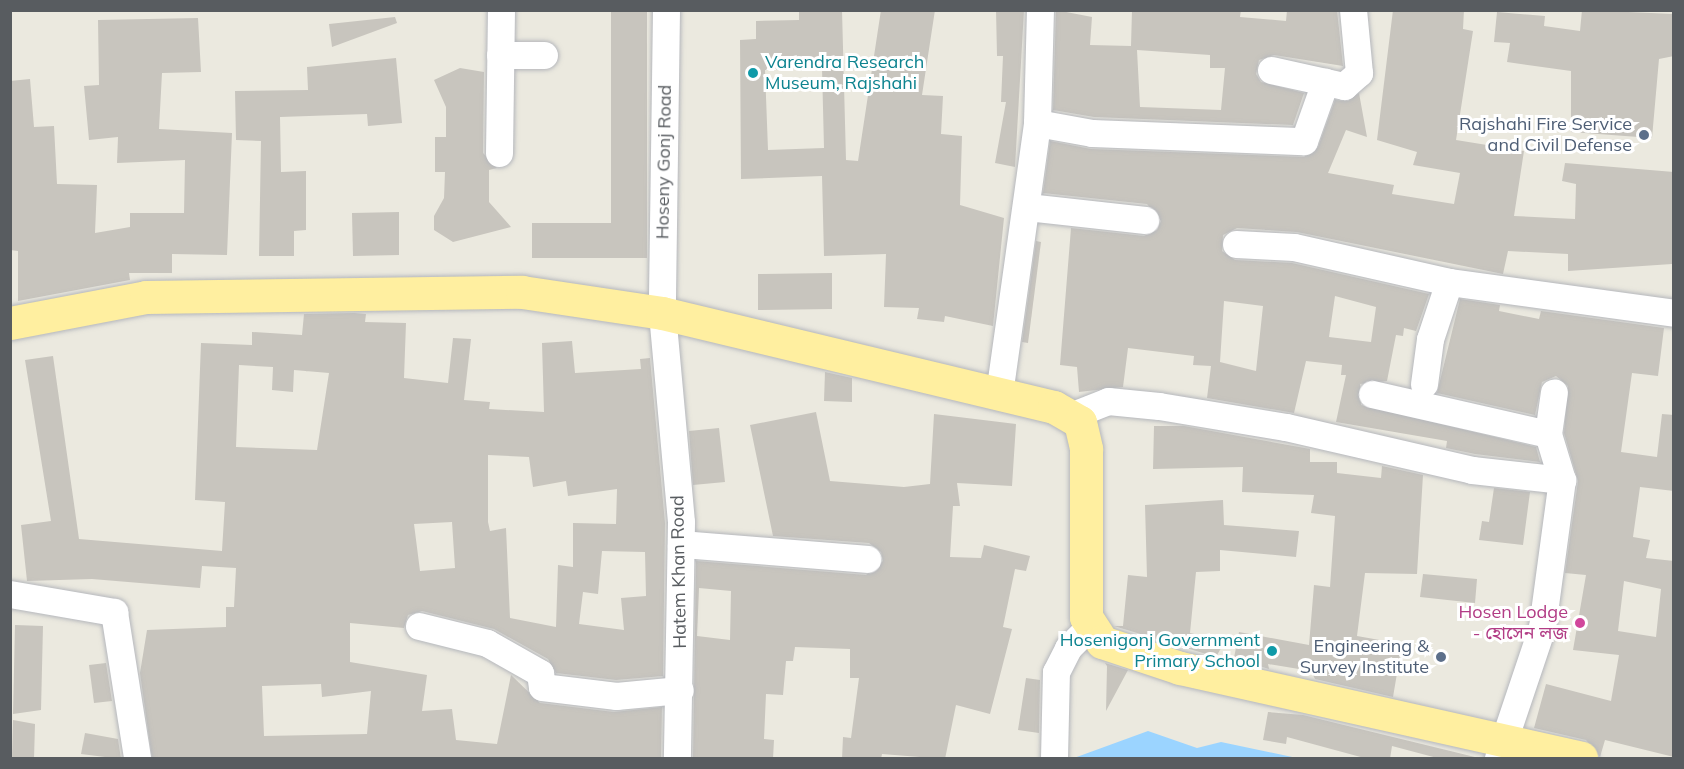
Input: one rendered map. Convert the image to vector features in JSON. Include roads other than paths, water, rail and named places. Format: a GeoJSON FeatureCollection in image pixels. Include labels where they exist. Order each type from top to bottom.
{"type":"FeatureCollection","features":[{"type":"Feature","properties":{"kind":"main road"},"geometry":{"type":"LineString","coordinates":[[10,323],[146,297],[522,292],[662,313],[1054,407],[1080,422],[1086,449],[1086,616],[1102,642],[1180,668],[1500,750],[1581,759]]}},
{"type":"Feature","properties":{"kind":"street"},"geometry":{"type":"LineString","coordinates":[[499,153],[501,10]]}},
{"type":"Feature","properties":{"kind":"street","name":"Hoseny Gonj Road"},"geometry":{"type":"LineString","coordinates":[[662,313],[666,10]]}},
{"type":"Feature","properties":{"kind":"street"},"geometry":{"type":"LineString","coordinates":[[999,394],[1037,123],[1040,10]]}},
{"type":"Feature","properties":{"kind":"street"},"geometry":{"type":"LineString","coordinates":[[1271,70],[1344,86],[1359,73],[1353,10]]}},
{"type":"Feature","properties":{"kind":"street"},"geometry":{"type":"LineString","coordinates":[[500,56],[544,55]]}},
{"type":"Feature","properties":{"kind":"street"},"geometry":{"type":"LineString","coordinates":[[1037,123],[1092,133],[1304,141],[1325,82]]}},
{"type":"Feature","properties":{"kind":"street"},"geometry":{"type":"LineString","coordinates":[[1027,207],[1145,220]]}},
{"type":"Feature","properties":{"kind":"street"},"geometry":{"type":"LineString","coordinates":[[1236,244],[1294,247],[1449,282],[1674,313]]}},
{"type":"Feature","properties":{"kind":"street"},"geometry":{"type":"LineString","coordinates":[[1424,384],[1430,339],[1449,282]]}},
{"type":"Feature","properties":{"kind":"street","name":"Hatem Khan Road"},"geometry":{"type":"LineString","coordinates":[[662,313],[681,544],[677,759]]}},
{"type":"Feature","properties":{"kind":"street"},"geometry":{"type":"LineString","coordinates":[[1500,750],[1542,627],[1562,480],[1548,434],[1554,392]]}},
{"type":"Feature","properties":{"kind":"street"},"geometry":{"type":"LineString","coordinates":[[1372,394],[1548,434]]}},
{"type":"Feature","properties":{"kind":"street"},"geometry":{"type":"LineString","coordinates":[[1070,416],[1108,401],[1159,406],[1286,427],[1472,470],[1562,480]]}},
{"type":"Feature","properties":{"kind":"street"},"geometry":{"type":"LineString","coordinates":[[681,544],[867,559]]}},
{"type":"Feature","properties":{"kind":"street"},"geometry":{"type":"LineString","coordinates":[[10,594],[114,612],[137,759]]}},
{"type":"Feature","properties":{"kind":"street"},"geometry":{"type":"LineString","coordinates":[[1054,759],[1056,672],[1068,648],[1091,625]]}},
{"type":"Feature","properties":{"kind":"street"},"geometry":{"type":"LineString","coordinates":[[419,626],[487,643],[540,673],[542,687],[615,696],[680,690]]}},
{"type":"Feature","properties":{"kind":"water"},"geometry":{"type":"Polygon","coordinates":[[[1148,731],[1197,748],[1221,742],[1297,758],[1074,758],[1148,731]]]}},
{"type":"Feature","properties":{"kind":"place","name":"Varendra Research Museum, Rajshahi"},"geometry":{"type":"Point","coordinates":[753,73]}},
{"type":"Feature","properties":{"kind":"place","name":"Rajshahi Fire Service and Civil Defense"},"geometry":{"type":"Point","coordinates":[1644,135]}},
{"type":"Feature","properties":{"kind":"place","name":"Hosen Lodge - হোসেন লজ"},"geometry":{"type":"Point","coordinates":[1580,623]}},
{"type":"Feature","properties":{"kind":"place","name":"Hosenigonj Government Primary School"},"geometry":{"type":"Point","coordinates":[1272,651]}},
{"type":"Feature","properties":{"kind":"place","name":"Engineering & Survey Institute"},"geometry":{"type":"Point","coordinates":[1441,657]}}]}
